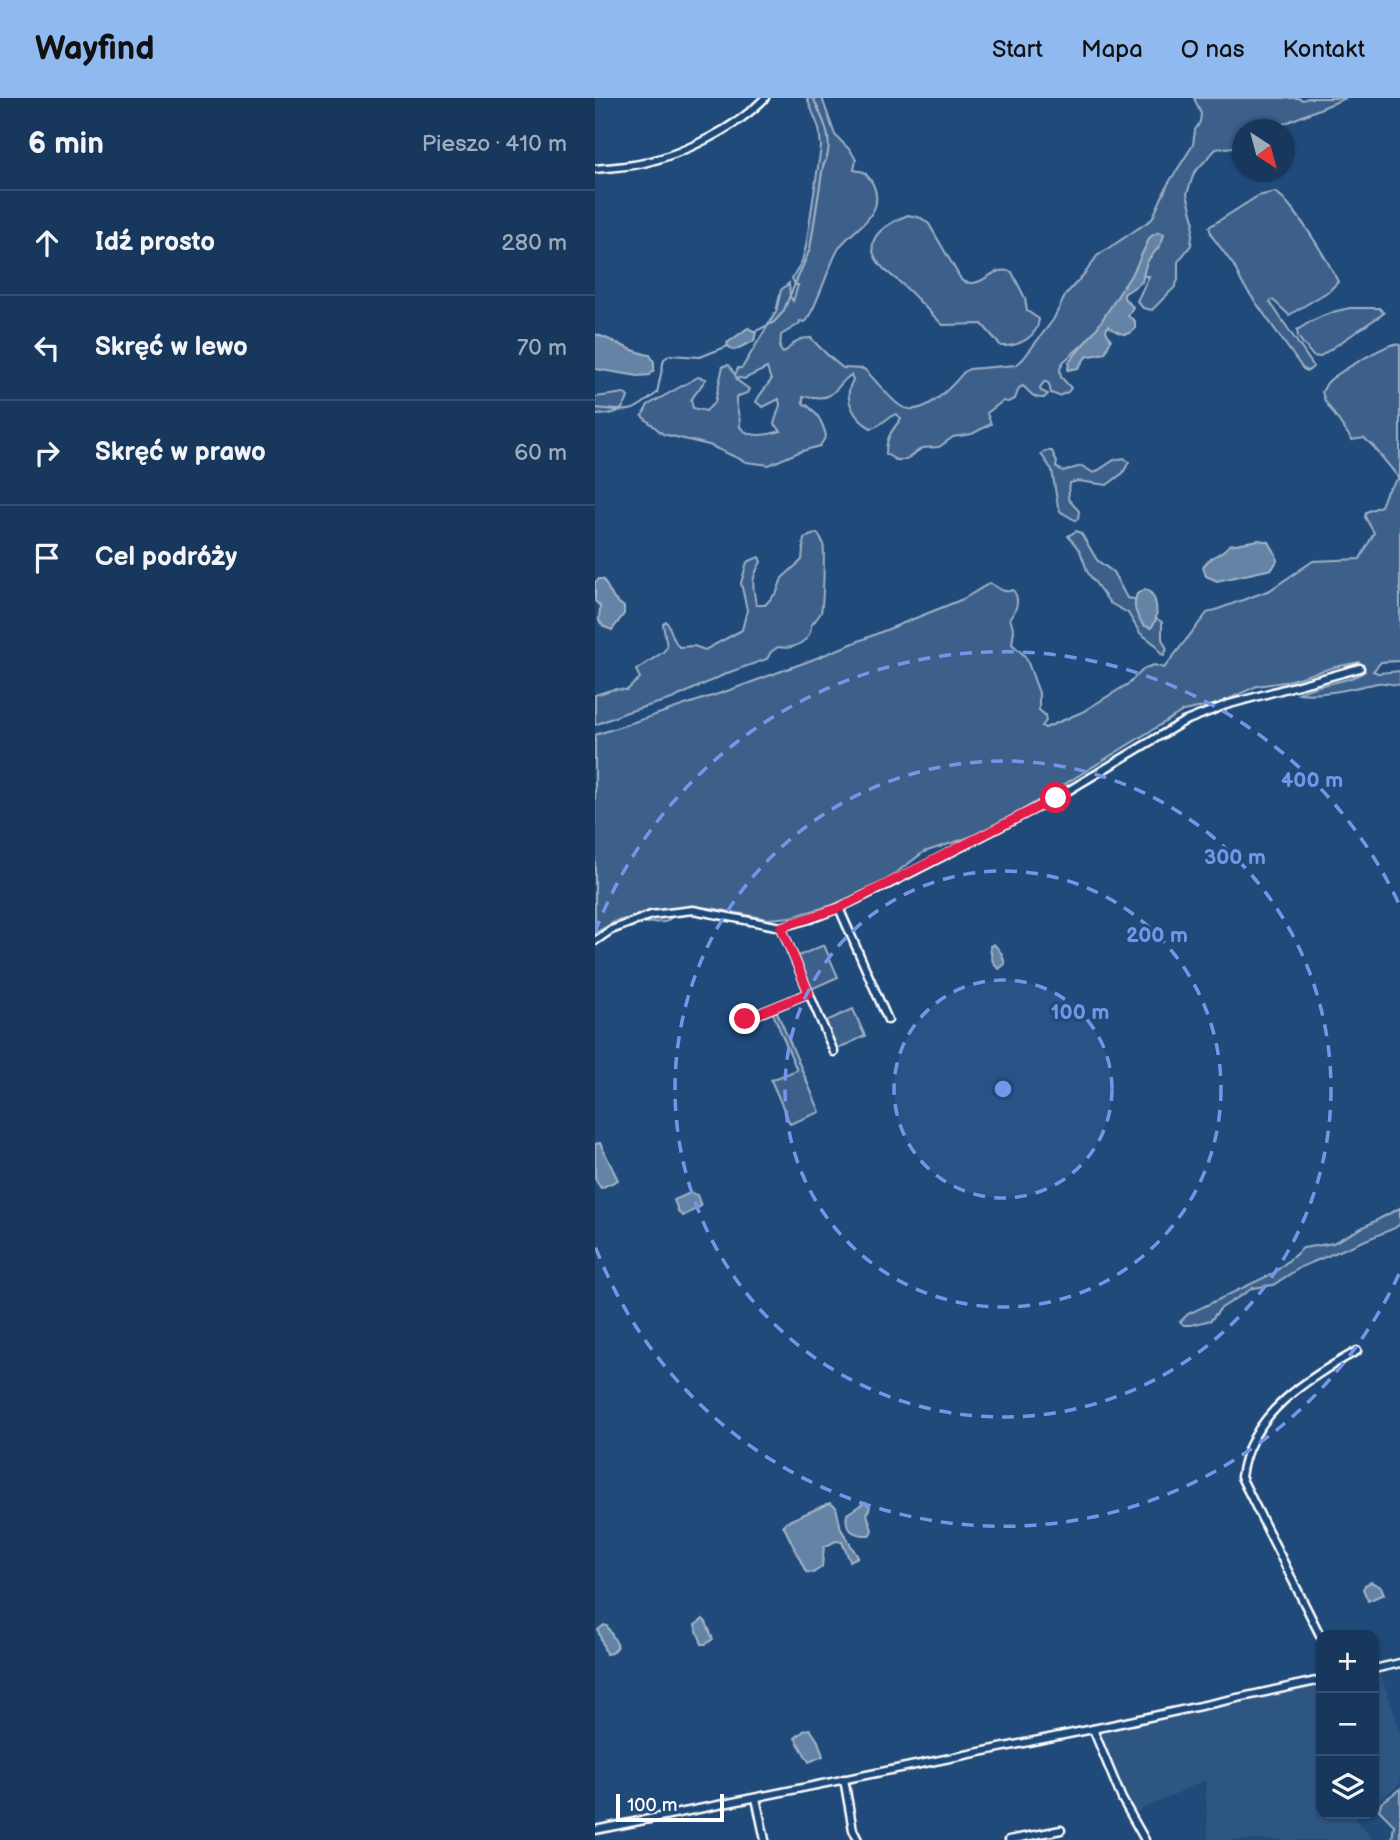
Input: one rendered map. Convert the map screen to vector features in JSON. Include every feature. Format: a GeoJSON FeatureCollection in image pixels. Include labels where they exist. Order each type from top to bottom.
{"type":"FeatureCollection","features":[{"type":"Feature","properties":{"kind":"street"},"geometry":{"type":"LineString","coordinates":[[595,169],[646,163],[678,151],[742,119],[765,98]]}},
{"type":"Feature","properties":{"kind":"street"},"geometry":{"type":"LineString","coordinates":[[595,941],[611,930],[651,915],[693,910],[781,927],[839,908],[1056,798],[1183,722],[1226,705],[1360,668]]}},
{"type":"Feature","properties":{"kind":"street"},"geometry":{"type":"LineString","coordinates":[[839,908],[888,1020]]}},
{"type":"Feature","properties":{"kind":"street"},"geometry":{"type":"LineString","coordinates":[[781,927],[834,1052]]}},
{"type":"Feature","properties":{"kind":"street"},"geometry":{"type":"LineString","coordinates":[[745,1019],[809,993]]}},
{"type":"Feature","properties":{"kind":"street"},"geometry":{"type":"LineString","coordinates":[[1318,1630],[1241,1477],[1249,1450],[1273,1409],[1309,1380],[1357,1351]]}},
{"type":"Feature","properties":{"kind":"street"},"geometry":{"type":"LineString","coordinates":[[1379,1668],[1400,1664]]}},
{"type":"Feature","properties":{"kind":"street"},"geometry":{"type":"LineString","coordinates":[[595,1830],[1316,1681]]}},
{"type":"Feature","properties":{"kind":"street"},"geometry":{"type":"LineString","coordinates":[[1093,1729],[1122,1799],[1145,1840]]}},
{"type":"Feature","properties":{"kind":"street"},"geometry":{"type":"LineString","coordinates":[[844,1779],[853,1830],[858,1840]]}},
{"type":"Feature","properties":{"kind":"street"},"geometry":{"type":"LineString","coordinates":[[757,1798],[765,1840]]}},
{"type":"Feature","properties":{"kind":"street"},"geometry":{"type":"LineString","coordinates":[[1009,1840],[1061,1830]]}},
{"type":"Feature","properties":{"kind":"shaded area"},"geometry":{"type":"Polygon","coordinates":[[[807,98],[822,98],[835,135],[856,160],[854,170],[864,172],[870,179],[876,192],[875,207],[839,248],[808,317],[781,335],[780,349],[783,353],[797,341],[811,338],[843,368],[864,369],[899,405],[917,409],[935,400],[969,369],[1016,365],[1053,320],[1066,294],[1097,256],[1152,219],[1168,184],[1193,145],[1201,114],[1194,98],[1346,98],[1295,119],[1232,119],[1232,147],[1216,149],[1194,173],[1187,194],[1194,220],[1191,245],[1178,262],[1178,280],[1175,287],[1152,310],[1143,308],[1137,301],[1149,276],[1135,276],[1096,333],[1063,362],[1061,377],[1071,388],[1068,392],[1059,396],[1051,393],[1049,384],[1045,381],[1040,387],[1041,391],[1048,394],[1044,398],[1037,398],[1023,386],[1019,388],[1015,399],[1003,401],[987,413],[991,424],[972,434],[953,437],[939,447],[922,448],[906,460],[896,460],[886,454],[890,435],[901,419],[897,414],[871,428],[859,419],[849,401],[853,380],[851,375],[828,396],[803,397],[803,403],[815,413],[825,431],[826,436],[820,446],[769,465],[746,462],[709,445],[663,434],[642,416],[648,405],[698,377],[706,379],[691,400],[693,408],[706,411],[715,402],[723,366],[729,365],[735,375],[738,368],[742,368],[776,312],[781,290],[789,283],[793,301],[798,285],[795,285],[792,278],[802,261],[806,246],[821,147],[819,128],[807,98]],[[767,368],[744,379],[736,377],[749,389],[747,393],[736,397],[740,427],[754,435],[781,431],[774,424],[780,405],[779,399],[763,407],[756,402],[771,380],[767,368]]]}},
{"type":"Feature","properties":{"kind":"shaded area"},"geometry":{"type":"Polygon","coordinates":[[[1275,192],[1300,219],[1338,282],[1329,291],[1289,315],[1273,300],[1270,302],[1312,364],[1313,367],[1308,371],[1303,369],[1242,283],[1209,227],[1258,196],[1275,192]]]}},
{"type":"Feature","properties":{"kind":"shaded area"},"geometry":{"type":"Polygon","coordinates":[[[908,215],[921,218],[929,224],[962,281],[976,282],[998,271],[1012,272],[1025,298],[1027,311],[1039,319],[1031,336],[1014,345],[1001,346],[982,324],[943,325],[884,269],[876,259],[873,243],[882,229],[908,215]]]}},
{"type":"Feature","properties":{"kind":"shaded area"},"geometry":{"type":"Polygon","coordinates":[[[1159,232],[1164,234],[1163,238],[1147,262],[1142,282],[1124,294],[1124,298],[1133,307],[1128,316],[1135,321],[1135,329],[1125,334],[1108,326],[1106,331],[1111,340],[1105,353],[1086,357],[1078,368],[1068,370],[1069,362],[1097,328],[1135,269],[1150,237],[1159,232]]]}},
{"type":"Feature","properties":{"kind":"shaded area"},"geometry":{"type":"Polygon","coordinates":[[[1350,308],[1379,308],[1384,313],[1319,357],[1313,356],[1298,337],[1297,330],[1322,316],[1350,308]]]}},
{"type":"Feature","properties":{"kind":"shaded area"},"geometry":{"type":"Polygon","coordinates":[[[748,328],[756,332],[754,341],[734,350],[729,347],[727,343],[748,328]]]}},
{"type":"Feature","properties":{"kind":"shaded area"},"geometry":{"type":"Polygon","coordinates":[[[595,334],[650,355],[654,370],[650,375],[638,376],[595,369],[595,334]]]}},
{"type":"Feature","properties":{"kind":"shaded area"},"geometry":{"type":"Polygon","coordinates":[[[1395,344],[1400,345],[1400,661],[1381,662],[1373,671],[1400,671],[1400,685],[1380,683],[1329,692],[1299,693],[1358,675],[1365,671],[1359,662],[1284,682],[1257,686],[1218,704],[1183,711],[989,831],[924,852],[885,881],[833,905],[791,917],[768,919],[711,908],[685,908],[665,922],[643,923],[638,917],[616,921],[595,933],[595,735],[809,661],[963,599],[990,583],[1004,591],[1013,590],[1017,597],[1017,605],[1010,619],[1014,630],[1012,644],[1027,660],[1039,693],[1039,710],[1045,715],[1046,721],[1042,726],[1045,728],[1082,712],[1128,684],[1145,668],[1154,665],[1164,668],[1207,613],[1270,590],[1313,561],[1360,559],[1374,533],[1365,517],[1366,512],[1381,506],[1387,491],[1399,478],[1364,438],[1352,440],[1325,401],[1322,392],[1328,382],[1340,373],[1371,354],[1395,344]]]}},
{"type":"Feature","properties":{"kind":"shaded area"},"geometry":{"type":"Polygon","coordinates":[[[624,393],[628,397],[623,407],[611,414],[595,415],[595,397],[624,393]]]}},
{"type":"Feature","properties":{"kind":"shaded area"},"geometry":{"type":"Polygon","coordinates":[[[1052,451],[1057,462],[1056,467],[1063,471],[1082,466],[1094,473],[1114,460],[1124,458],[1129,462],[1123,473],[1107,485],[1078,481],[1070,483],[1068,499],[1079,511],[1078,519],[1075,520],[1061,512],[1058,507],[1052,470],[1041,454],[1052,451]]]}},
{"type":"Feature","properties":{"kind":"shaded area"},"geometry":{"type":"Polygon","coordinates":[[[1076,531],[1081,533],[1097,560],[1113,572],[1127,598],[1141,600],[1152,616],[1162,622],[1162,639],[1167,649],[1164,655],[1140,633],[1128,613],[1110,603],[1088,573],[1080,551],[1068,536],[1076,531]]]}},
{"type":"Feature","properties":{"kind":"shaded area"},"geometry":{"type":"Polygon","coordinates":[[[817,533],[824,548],[822,607],[805,640],[795,646],[778,647],[767,659],[730,672],[672,699],[595,725],[595,695],[614,689],[627,690],[640,678],[636,670],[667,647],[663,624],[666,621],[679,647],[694,646],[705,650],[742,630],[747,610],[741,583],[747,562],[759,557],[761,562],[754,578],[754,592],[756,605],[765,605],[777,592],[782,578],[802,560],[804,538],[817,533]]]}},
{"type":"Feature","properties":{"kind":"shaded area"},"geometry":{"type":"Polygon","coordinates":[[[1259,540],[1269,542],[1276,554],[1277,561],[1272,569],[1217,581],[1206,576],[1203,567],[1229,545],[1259,540]]]}},
{"type":"Feature","properties":{"kind":"shaded area"},"geometry":{"type":"Polygon","coordinates":[[[603,579],[614,599],[624,607],[624,614],[612,630],[599,621],[600,606],[595,601],[595,582],[603,579]]]}},
{"type":"Feature","properties":{"kind":"shaded area"},"geometry":{"type":"Polygon","coordinates":[[[1145,589],[1153,596],[1156,607],[1156,618],[1151,628],[1143,625],[1135,606],[1137,594],[1145,589]]]}},
{"type":"Feature","properties":{"kind":"shaded area"},"geometry":{"type":"Polygon","coordinates":[[[994,944],[1002,954],[1005,964],[999,969],[991,956],[990,946],[994,944]]]}},
{"type":"Feature","properties":{"kind":"shaded area"},"geometry":{"type":"Polygon","coordinates":[[[824,945],[838,977],[809,990],[796,957],[824,945]]]}},
{"type":"Feature","properties":{"kind":"shaded area"},"geometry":{"type":"Polygon","coordinates":[[[853,1009],[865,1036],[835,1050],[824,1022],[853,1009]]]}},
{"type":"Feature","properties":{"kind":"shaded area"},"geometry":{"type":"Polygon","coordinates":[[[776,1010],[820,1112],[790,1124],[771,1080],[797,1070],[772,1011],[776,1010]]]}},
{"type":"Feature","properties":{"kind":"shaded area"},"geometry":{"type":"Polygon","coordinates":[[[600,1143],[618,1180],[601,1188],[595,1179],[595,1144],[600,1143]]]}},
{"type":"Feature","properties":{"kind":"shaded area"},"geometry":{"type":"Polygon","coordinates":[[[690,1193],[697,1195],[701,1206],[683,1216],[674,1200],[690,1193]]]}},
{"type":"Feature","properties":{"kind":"shaded area"},"geometry":{"type":"Polygon","coordinates":[[[1400,1208],[1400,1224],[1395,1228],[1301,1267],[1273,1285],[1253,1288],[1220,1309],[1211,1320],[1191,1325],[1180,1322],[1188,1314],[1274,1273],[1303,1248],[1333,1243],[1400,1208]]]}},
{"type":"Feature","properties":{"kind":"shaded area"},"geometry":{"type":"Polygon","coordinates":[[[865,1502],[870,1507],[867,1514],[872,1530],[870,1535],[860,1535],[847,1525],[847,1514],[865,1502]]]}},
{"type":"Feature","properties":{"kind":"shaded area"},"geometry":{"type":"Polygon","coordinates":[[[830,1503],[836,1507],[841,1529],[858,1557],[850,1561],[842,1542],[836,1541],[824,1547],[822,1567],[813,1573],[806,1572],[783,1525],[830,1503]]]}},
{"type":"Feature","properties":{"kind":"shaded area"},"geometry":{"type":"Polygon","coordinates":[[[1371,1582],[1381,1587],[1384,1594],[1368,1601],[1363,1589],[1371,1582]]]}},
{"type":"Feature","properties":{"kind":"shaded area"},"geometry":{"type":"Polygon","coordinates":[[[703,1619],[713,1639],[706,1644],[702,1644],[695,1625],[703,1619]]]}},
{"type":"Feature","properties":{"kind":"shaded area"},"geometry":{"type":"Polygon","coordinates":[[[604,1625],[617,1644],[611,1653],[606,1654],[598,1630],[604,1625]]]}},
{"type":"Feature","properties":{"kind":"shaded area"},"geometry":{"type":"Polygon","coordinates":[[[1379,1672],[1400,1730],[1400,1784],[1379,1800],[1379,1693],[1379,1672]]]}},
{"type":"Feature","properties":{"kind":"shaded area"},"geometry":{"type":"Polygon","coordinates":[[[1316,1686],[1316,1819],[1355,1819],[1373,1840],[1211,1840],[1208,1837],[1205,1780],[1134,1813],[1097,1731],[1316,1686]]]}},
{"type":"Feature","properties":{"kind":"shaded area"},"geometry":{"type":"Polygon","coordinates":[[[810,1729],[823,1756],[809,1762],[795,1738],[810,1729]]]}},
{"type":"Feature","properties":{"kind":"shaded area"},"geometry":{"type":"Polygon","coordinates":[[[1400,1789],[1400,1840],[1392,1840],[1394,1825],[1379,1810],[1381,1803],[1400,1789]]]}},
{"type":"Feature","properties":{"kind":"waterway"},"geometry":{"type":"LineString","coordinates":[[754,332],[774,322],[783,312],[810,249],[828,149],[827,132],[813,98]]}},
{"type":"Feature","properties":{"kind":"waterway"},"geometry":{"type":"LineString","coordinates":[[595,408],[634,409],[657,393],[664,359],[670,355],[700,357],[728,346]]}},
{"type":"Feature","properties":{"kind":"route"},"geometry":{"type":"LineString","coordinates":[[745,1019],[809,993],[781,927],[839,908],[1056,798]]}}]}
